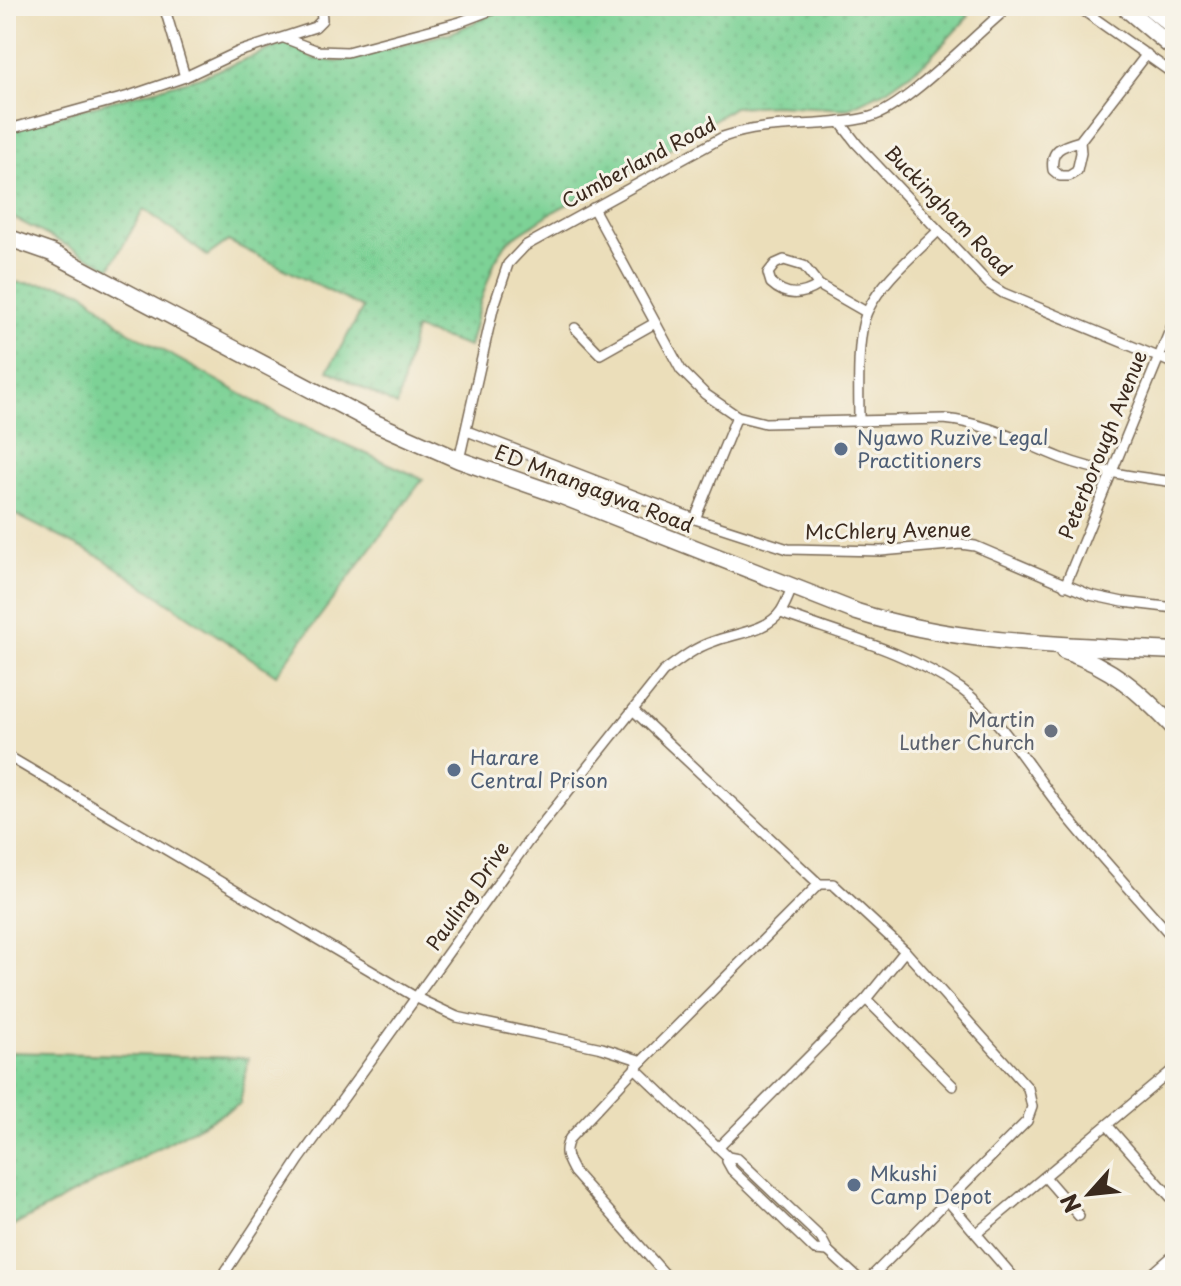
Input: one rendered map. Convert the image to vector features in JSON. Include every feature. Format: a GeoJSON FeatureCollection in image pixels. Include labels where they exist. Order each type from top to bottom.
{"type":"FeatureCollection","features":[{"type":"Feature","properties":{"kind":"highway"},"geometry":{"type":"LineString","coordinates":[[1123,6],[1175,50]]}},
{"type":"Feature","properties":{"kind":"highway"},"geometry":{"type":"LineString","coordinates":[[1148,6],[1175,28]]}},
{"type":"Feature","properties":{"kind":"highway","name":"ED Mnangagwa Road"},"geometry":{"type":"LineString","coordinates":[[6,237],[52,253],[362,417],[459,460],[562,496],[792,587],[896,624],[951,634],[1043,644],[1175,651]]}},
{"type":"Feature","properties":{"kind":"highway","name":"ED Mnangagwa Road"},"geometry":{"type":"LineString","coordinates":[[6,245],[36,247]]}},
{"type":"Feature","properties":{"kind":"highway"},"geometry":{"type":"LineString","coordinates":[[1043,644],[1092,661],[1118,675],[1175,729]]}},
{"type":"Feature","properties":{"kind":"street"},"geometry":{"type":"LineString","coordinates":[[164,6],[185,77]]}},
{"type":"Feature","properties":{"kind":"street"},"geometry":{"type":"LineString","coordinates":[[6,130],[185,77],[238,52],[319,24],[323,14],[321,6]]}},
{"type":"Feature","properties":{"kind":"street"},"geometry":{"type":"LineString","coordinates":[[284,38],[318,51],[347,52],[460,22],[502,6]]}},
{"type":"Feature","properties":{"kind":"street","name":"Cumberland Road"},"geometry":{"type":"LineString","coordinates":[[459,460],[484,343],[508,264],[535,239],[723,137],[754,128],[871,117],[896,104],[1010,6]]}},
{"type":"Feature","properties":{"kind":"street"},"geometry":{"type":"LineString","coordinates":[[1077,6],[1175,75]]}},
{"type":"Feature","properties":{"kind":"street"},"geometry":{"type":"LineString","coordinates":[[1080,141],[1147,54]]}},
{"type":"Feature","properties":{"kind":"street","name":"Buckingham Road"},"geometry":{"type":"LineString","coordinates":[[840,122],[989,284],[1003,293],[1175,364]]}},
{"type":"Feature","properties":{"kind":"street"},"geometry":{"type":"LineString","coordinates":[[593,208],[681,370],[705,394],[737,416],[765,423],[967,421],[990,427],[1061,458],[1111,473],[1175,482]]}},
{"type":"Feature","properties":{"kind":"street"},"geometry":{"type":"LineString","coordinates":[[859,420],[860,350],[866,312],[887,282],[938,231]]}},
{"type":"Feature","properties":{"kind":"street"},"geometry":{"type":"LineString","coordinates":[[819,285],[799,294],[787,293],[771,283],[768,273],[775,264],[784,260],[804,266],[819,285],[866,312]]}},
{"type":"Feature","properties":{"kind":"street","name":"Peterborough Avenue"},"geometry":{"type":"LineString","coordinates":[[1065,586],[1175,318]]}},
{"type":"Feature","properties":{"kind":"street"},"geometry":{"type":"LineString","coordinates":[[575,328],[600,354],[655,323]]}},
{"type":"Feature","properties":{"kind":"street"},"geometry":{"type":"LineString","coordinates":[[695,519],[737,416]]}},
{"type":"Feature","properties":{"kind":"street","name":"McChlery Avenue"},"geometry":{"type":"LineString","coordinates":[[467,431],[695,519],[788,549],[881,551],[961,544],[975,546],[1090,595],[1175,608]]}},
{"type":"Feature","properties":{"kind":"street"},"geometry":{"type":"LineString","coordinates":[[792,587],[781,613],[899,655],[931,669],[964,691],[1002,730],[1065,815],[1175,940]]}},
{"type":"Feature","properties":{"kind":"street","name":"Pauling Drive"},"geometry":{"type":"LineString","coordinates":[[220,1280],[299,1160],[527,843],[663,672],[685,655],[712,641],[740,635],[781,613]]}},
{"type":"Feature","properties":{"kind":"street"},"geometry":{"type":"LineString","coordinates":[[633,710],[819,884],[833,884],[905,951],[1028,1088],[1032,1098],[1027,1121],[868,1280]]}},
{"type":"Feature","properties":{"kind":"street"},"geometry":{"type":"LineString","coordinates":[[6,755],[417,998],[457,1017],[602,1048],[639,1065],[728,1157],[738,1159],[860,1280]]}},
{"type":"Feature","properties":{"kind":"street"},"geometry":{"type":"LineString","coordinates":[[670,1280],[574,1172],[565,1155],[565,1147],[639,1065],[819,884]]}},
{"type":"Feature","properties":{"kind":"street"},"geometry":{"type":"LineString","coordinates":[[719,1147],[866,999],[905,951]]}},
{"type":"Feature","properties":{"kind":"street"},"geometry":{"type":"LineString","coordinates":[[866,999],[953,1086]]}},
{"type":"Feature","properties":{"kind":"street"},"geometry":{"type":"LineString","coordinates":[[977,1233],[1175,1068]]}},
{"type":"Feature","properties":{"kind":"street"},"geometry":{"type":"LineString","coordinates":[[1108,1126],[1175,1202]]}},
{"type":"Feature","properties":{"kind":"street"},"geometry":{"type":"LineString","coordinates":[[728,1157],[732,1170],[815,1250],[828,1251]]}},
{"type":"Feature","properties":{"kind":"street"},"geometry":{"type":"LineString","coordinates":[[1045,1177],[1079,1216]]}},
{"type":"Feature","properties":{"kind":"street"},"geometry":{"type":"LineString","coordinates":[[948,1201],[1016,1280]]}},
{"type":"Feature","properties":{"kind":"street"},"geometry":{"type":"LineString","coordinates":[[786,1221],[793,1213]]}},
{"type":"Feature","properties":{"kind":"street"},"geometry":{"type":"LineString","coordinates":[[1145,1280],[1175,1254]]}},
{"type":"Feature","properties":{"kind":"green space"},"geometry":{"type":"Polygon","coordinates":[[[511,6],[956,6],[969,16],[926,62],[885,91],[846,109],[775,105],[734,107],[668,150],[551,213],[508,241],[495,261],[469,347],[415,329],[397,406],[328,370],[363,308],[228,241],[207,256],[144,209],[110,268],[6,214],[6,130],[200,77],[289,42],[312,58],[337,62],[453,32],[511,6]]]}},
{"type":"Feature","properties":{"kind":"green space"},"geometry":{"type":"Polygon","coordinates":[[[6,282],[61,285],[84,292],[128,331],[279,415],[423,479],[276,675],[102,558],[6,510],[6,282]]]}},
{"type":"Feature","properties":{"kind":"green space"},"geometry":{"type":"Polygon","coordinates":[[[6,1052],[248,1058],[240,1104],[6,1230],[6,1052]]]}},
{"type":"Feature","properties":{"kind":"place","name":"Nyawo Ruzive Legal Practitioners"},"geometry":{"type":"Point","coordinates":[841,449]}},
{"type":"Feature","properties":{"kind":"place","name":"Martin Luther Church"},"geometry":{"type":"Point","coordinates":[1051,731]}},
{"type":"Feature","properties":{"kind":"place","name":"Harare Central Prison"},"geometry":{"type":"Point","coordinates":[454,770]}},
{"type":"Feature","properties":{"kind":"place","name":"Mkushi Camp Depot"},"geometry":{"type":"Point","coordinates":[854,1185]}}]}
